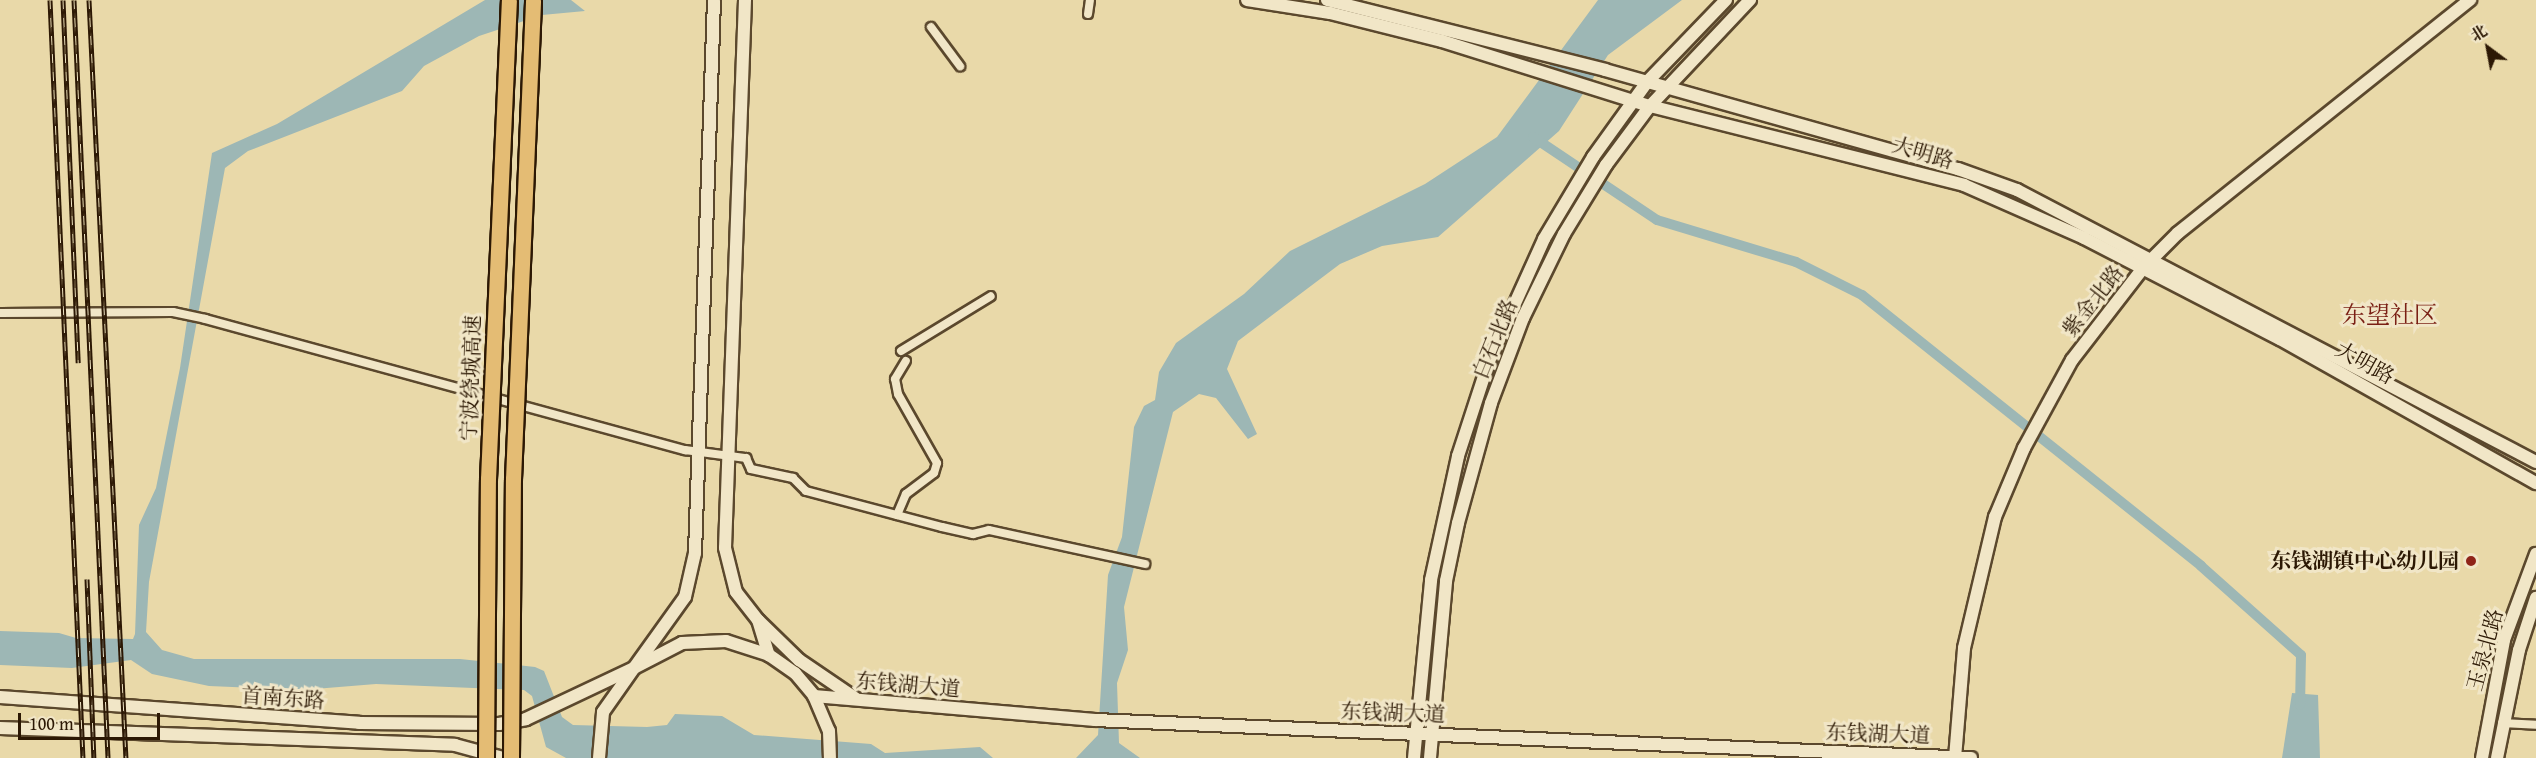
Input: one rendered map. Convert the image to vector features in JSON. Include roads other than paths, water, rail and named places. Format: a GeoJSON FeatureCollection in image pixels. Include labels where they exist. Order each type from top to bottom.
{"type":"FeatureCollection","features":[{"type":"Feature","properties":{"kind":"highway","name":"宁波绕城高速"},"geometry":{"type":"LineString","coordinates":[[486,758],[488,479],[508,0]]}},
{"type":"Feature","properties":{"kind":"highway"},"geometry":{"type":"LineString","coordinates":[[511,758],[513,479],[533,0]]}},
{"type":"Feature","properties":{"kind":"main road"},"geometry":{"type":"LineString","coordinates":[[599,758],[603,712],[685,597],[695,553],[714,0]]}},
{"type":"Feature","properties":{"kind":"main road"},"geometry":{"type":"LineString","coordinates":[[745,0],[726,456],[725,548],[736,592],[758,620],[829,684],[861,701]]}},
{"type":"Feature","properties":{"kind":"main road","name":"大明路"},"geometry":{"type":"LineString","coordinates":[[1247,0],[1330,13],[1542,70],[1650,106],[1933,175],[2019,207],[2143,268],[2536,483]]}},
{"type":"Feature","properties":{"kind":"main road","name":"大明路"},"geometry":{"type":"LineString","coordinates":[[1327,0],[1605,70],[1958,169],[2017,190],[2152,258],[2536,462]]}},
{"type":"Feature","properties":{"kind":"main road","name":"白石北路"},"geometry":{"type":"LineString","coordinates":[[1414,758],[1431,580],[1458,456],[1506,319],[1569,194],[1633,99],[1726,0]]}},
{"type":"Feature","properties":{"kind":"main road","name":"白石北路"},"geometry":{"type":"LineString","coordinates":[[1430,758],[1446,580],[1473,462],[1523,318],[1583,202],[1606,165],[1666,87],[1750,0]]}},
{"type":"Feature","properties":{"kind":"main road","name":"紫金北路"},"geometry":{"type":"LineString","coordinates":[[1955,757],[1972,606],[1995,517],[2046,402],[2152,258],[2310,124],[2470,0]]}},
{"type":"Feature","properties":{"kind":"main road","name":"玉泉北路"},"geometry":{"type":"LineString","coordinates":[[2482,758],[2504,639],[2536,554]]}},
{"type":"Feature","properties":{"kind":"main road","name":"玉泉北路"},"geometry":{"type":"LineString","coordinates":[[2497,758],[2502,723],[2536,598]]}},
{"type":"Feature","properties":{"kind":"main road"},"geometry":{"type":"LineString","coordinates":[[758,620],[769,655],[814,696],[829,731],[830,758]]}},
{"type":"Feature","properties":{"kind":"main road","name":"首南东路"},"geometry":{"type":"LineString","coordinates":[[0,697],[359,723],[499,724],[526,719],[634,669],[682,643],[726,641],[769,655]]}},
{"type":"Feature","properties":{"kind":"main road","name":"东钱湖大道"},"geometry":{"type":"LineString","coordinates":[[814,696],[1128,722],[1971,758]]}},
{"type":"Feature","properties":{"kind":"main road","name":"首南东路"},"geometry":{"type":"LineString","coordinates":[[0,728],[455,745],[503,758]]}},
{"type":"Feature","properties":{"kind":"street"},"geometry":{"type":"LineString","coordinates":[[1088,14],[1090,0]]}},
{"type":"Feature","properties":{"kind":"street"},"geometry":{"type":"LineString","coordinates":[[931,27],[960,66]]}},
{"type":"Feature","properties":{"kind":"street"},"geometry":{"type":"LineString","coordinates":[[902,351],[991,296]]}},
{"type":"Feature","properties":{"kind":"street"},"geometry":{"type":"LineString","coordinates":[[0,313],[173,312],[205,319],[698,453],[746,458],[752,469],[793,478],[806,491],[897,515],[972,534],[989,530],[1145,564]]}},
{"type":"Feature","properties":{"kind":"street"},"geometry":{"type":"LineString","coordinates":[[897,515],[906,494],[934,473],[937,463],[898,394],[895,379],[906,361]]}},
{"type":"Feature","properties":{"kind":"street"},"geometry":{"type":"LineString","coordinates":[[2502,723],[2536,725]]}},
{"type":"Feature","properties":{"kind":"water"},"geometry":{"type":"Polygon","coordinates":[[[485,0],[571,0],[585,11],[542,15],[479,36],[424,66],[402,91],[248,151],[225,168],[149,582],[146,632],[162,650],[194,659],[460,659],[535,667],[544,671],[562,717],[573,725],[647,727],[667,725],[675,714],[722,716],[754,735],[871,744],[885,753],[980,747],[993,758],[566,758],[546,747],[532,696],[524,690],[376,684],[302,690],[209,686],[152,674],[131,660],[72,668],[0,665],[0,631],[59,633],[76,638],[133,639],[139,525],[156,488],[180,368],[212,153],[277,124],[485,0]]]}},
{"type":"Feature","properties":{"kind":"water"},"geometry":{"type":"Polygon","coordinates":[[[1598,0],[1682,0],[1608,55],[1559,131],[1438,237],[1382,246],[1340,264],[1238,341],[1227,369],[1257,434],[1248,439],[1216,398],[1199,394],[1173,412],[1124,607],[1128,650],[1117,683],[1119,743],[1140,758],[1076,758],[1098,735],[1108,575],[1122,537],[1134,427],[1144,406],[1155,400],[1159,372],[1176,343],[1244,294],[1290,251],[1425,184],[1497,137],[1598,0]]]}},
{"type":"Feature","properties":{"kind":"water"},"geometry":{"type":"Polygon","coordinates":[[[2292,693],[2318,695],[2320,758],[2282,758],[2292,693]]]}},
{"type":"Feature","properties":{"kind":"waterway"},"geometry":{"type":"LineString","coordinates":[[1533,137],[1657,220],[1796,262],[1862,295],[2201,566],[2301,655],[2300,705]]}},
{"type":"Feature","properties":{"kind":"railway"},"geometry":{"type":"LineString","coordinates":[[50,0],[83,758]]}},
{"type":"Feature","properties":{"kind":"railway"},"geometry":{"type":"LineString","coordinates":[[63,0],[78,363]]}},
{"type":"Feature","properties":{"kind":"railway"},"geometry":{"type":"LineString","coordinates":[[74,0],[108,758]]}},
{"type":"Feature","properties":{"kind":"railway"},"geometry":{"type":"LineString","coordinates":[[89,0],[126,758]]}},
{"type":"Feature","properties":{"kind":"railway"},"geometry":{"type":"LineString","coordinates":[[87,579],[94,758]]}},
{"type":"Feature","properties":{"kind":"place","name":"东钱湖镇中心幼儿园"},"geometry":{"type":"Point","coordinates":[2471,561]}},
{"type":"Feature","properties":{"kind":"district","name":"东望社区"},"geometry":{"type":"Point","coordinates":[2390,315]}}]}
